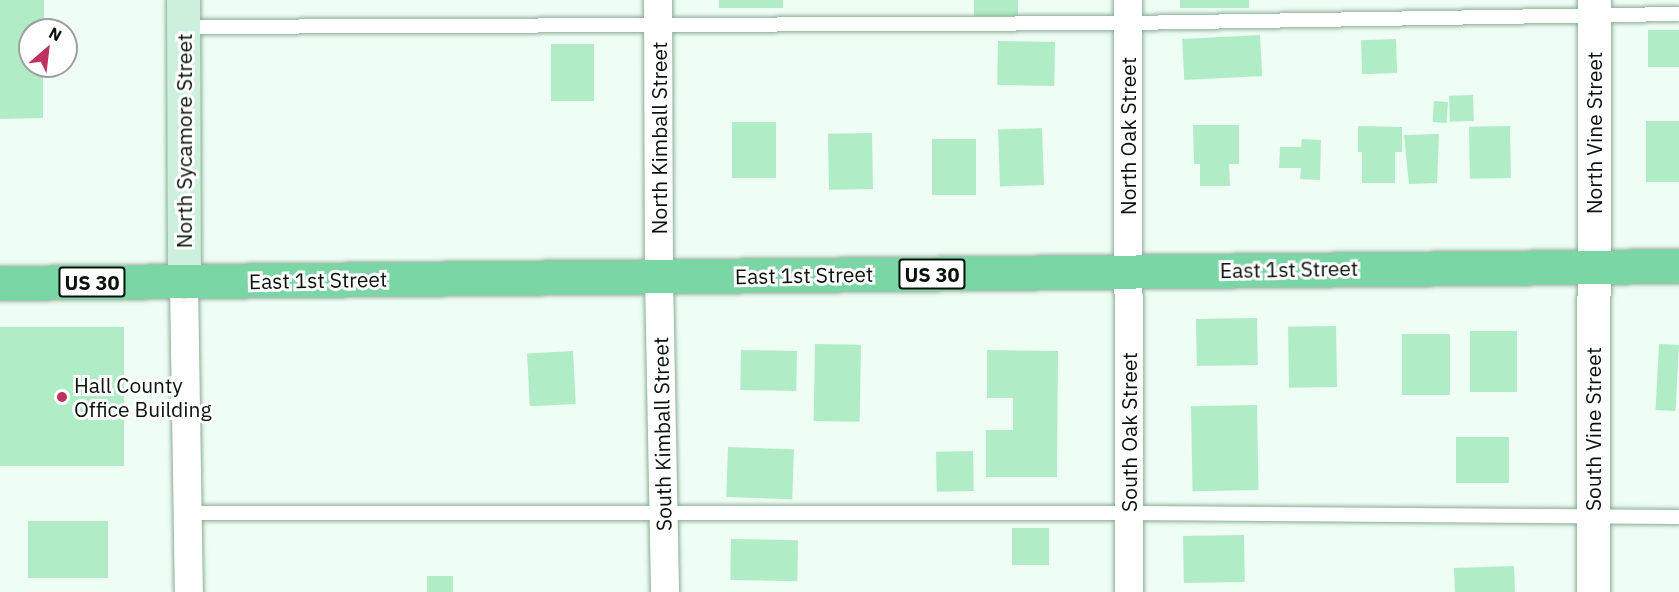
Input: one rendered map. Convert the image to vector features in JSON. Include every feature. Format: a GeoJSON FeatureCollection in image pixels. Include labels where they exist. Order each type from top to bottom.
{"type":"FeatureCollection","features":[{"type":"Feature","properties":{"kind":"highway","name":"East 1st Street"},"geometry":{"type":"LineString","coordinates":[[0,283],[1679,266]]}},
{"type":"Feature","properties":{"kind":"main road","name":"North Sycamore Street"},"geometry":{"type":"LineString","coordinates":[[183,14],[184,282]]}},
{"type":"Feature","properties":{"kind":"street","name":"North Vine Street"},"geometry":{"type":"LineString","coordinates":[[1594,7],[1594,266]]}},
{"type":"Feature","properties":{"kind":"street","name":"North Oak Street"},"geometry":{"type":"LineString","coordinates":[[1128,11],[1129,271]]}},
{"type":"Feature","properties":{"kind":"street","name":"North Kimball Street"},"geometry":{"type":"LineString","coordinates":[[658,12],[659,277]]}},
{"type":"Feature","properties":{"kind":"street","name":"South Vine Street"},"geometry":{"type":"LineString","coordinates":[[1593,592],[1594,266]]}},
{"type":"Feature","properties":{"kind":"street","name":"South Oak Street"},"geometry":{"type":"LineString","coordinates":[[1129,271],[1129,592]]}},
{"type":"Feature","properties":{"kind":"street","name":"South Kimball Street"},"geometry":{"type":"LineString","coordinates":[[659,277],[665,592]]}},
{"type":"Feature","properties":{"kind":"street"},"geometry":{"type":"LineString","coordinates":[[184,282],[189,592]]}},
{"type":"Feature","properties":{"kind":"lane"},"geometry":{"type":"LineString","coordinates":[[183,14],[1594,7],[1679,14]]}},
{"type":"Feature","properties":{"kind":"lane"},"geometry":{"type":"LineString","coordinates":[[189,513],[1129,513],[1679,517]]}},
{"type":"Feature","properties":{"kind":"building"},"geometry":{"type":"Polygon","coordinates":[[[0,0],[44,0],[44,18],[18,18],[18,78],[43,78],[43,118],[0,119],[0,0]]]}},
{"type":"Feature","properties":{"kind":"building"},"geometry":{"type":"Polygon","coordinates":[[[719,0],[783,0],[783,8],[719,8],[719,0]]]}},
{"type":"Feature","properties":{"kind":"building"},"geometry":{"type":"Polygon","coordinates":[[[974,0],[1018,0],[1018,16],[974,16],[974,0]]]}},
{"type":"Feature","properties":{"kind":"building"},"geometry":{"type":"Polygon","coordinates":[[[1180,0],[1249,0],[1249,8],[1180,8],[1180,0]]]}},
{"type":"Feature","properties":{"kind":"building"},"geometry":{"type":"Polygon","coordinates":[[[1648,30],[1679,30],[1679,67],[1648,67],[1648,30]]]}},
{"type":"Feature","properties":{"kind":"building"},"geometry":{"type":"Polygon","coordinates":[[[1260,35],[1262,76],[1184,80],[1182,39],[1260,35]]]}},
{"type":"Feature","properties":{"kind":"building"},"geometry":{"type":"Polygon","coordinates":[[[1396,39],[1397,73],[1362,74],[1361,40],[1396,39]]]}},
{"type":"Feature","properties":{"kind":"building"},"geometry":{"type":"Polygon","coordinates":[[[998,41],[1055,42],[1054,86],[997,85],[998,41]]]}},
{"type":"Feature","properties":{"kind":"building"},"geometry":{"type":"Polygon","coordinates":[[[551,44],[594,44],[594,101],[551,101],[551,44]]]}},
{"type":"Feature","properties":{"kind":"building"},"geometry":{"type":"Polygon","coordinates":[[[1473,95],[1474,121],[1450,122],[1449,96],[1473,95]]]}},
{"type":"Feature","properties":{"kind":"building"},"geometry":{"type":"Polygon","coordinates":[[[1434,101],[1448,102],[1447,123],[1433,122],[1434,101]]]}},
{"type":"Feature","properties":{"kind":"building"},"geometry":{"type":"Polygon","coordinates":[[[1646,121],[1679,121],[1679,182],[1646,182],[1646,121]]]}},
{"type":"Feature","properties":{"kind":"building"},"geometry":{"type":"Polygon","coordinates":[[[732,122],[776,122],[776,178],[732,178],[732,122]]]}},
{"type":"Feature","properties":{"kind":"building"},"geometry":{"type":"Polygon","coordinates":[[[1193,125],[1239,125],[1239,164],[1229,164],[1230,186],[1200,186],[1200,164],[1194,164],[1193,125]]]}},
{"type":"Feature","properties":{"kind":"building"},"geometry":{"type":"Polygon","coordinates":[[[1358,126],[1402,127],[1402,152],[1395,152],[1395,183],[1362,183],[1362,152],[1358,152],[1358,126]]]}},
{"type":"Feature","properties":{"kind":"building"},"geometry":{"type":"Polygon","coordinates":[[[1510,126],[1511,178],[1470,179],[1469,127],[1510,126]]]}},
{"type":"Feature","properties":{"kind":"building"},"geometry":{"type":"Polygon","coordinates":[[[1042,128],[1044,185],[1000,187],[998,130],[1042,128]]]}},
{"type":"Feature","properties":{"kind":"building"},"geometry":{"type":"Polygon","coordinates":[[[872,133],[873,189],[829,190],[828,134],[872,133]]]}},
{"type":"Feature","properties":{"kind":"building"},"geometry":{"type":"Polygon","coordinates":[[[1439,134],[1437,183],[1409,184],[1404,135],[1439,134]]]}},
{"type":"Feature","properties":{"kind":"building"},"geometry":{"type":"Polygon","coordinates":[[[932,139],[976,139],[976,195],[932,195],[932,139]]]}},
{"type":"Feature","properties":{"kind":"building"},"geometry":{"type":"Polygon","coordinates":[[[1302,139],[1321,140],[1320,180],[1300,179],[1301,168],[1279,168],[1280,147],[1301,147],[1302,139]]]}},
{"type":"Feature","properties":{"kind":"building"},"geometry":{"type":"Polygon","coordinates":[[[1257,318],[1258,365],[1197,366],[1196,319],[1257,318]]]}},
{"type":"Feature","properties":{"kind":"building"},"geometry":{"type":"Polygon","coordinates":[[[1336,326],[1337,387],[1289,388],[1288,327],[1336,326]]]}},
{"type":"Feature","properties":{"kind":"building","name":"Hall County Office Building"},"geometry":{"type":"Polygon","coordinates":[[[0,327],[124,327],[124,466],[0,466],[0,327]]]}},
{"type":"Feature","properties":{"kind":"building"},"geometry":{"type":"Polygon","coordinates":[[[1470,331],[1517,331],[1517,392],[1470,392],[1470,331]]]}},
{"type":"Feature","properties":{"kind":"building"},"geometry":{"type":"Polygon","coordinates":[[[1402,334],[1450,334],[1450,395],[1402,395],[1402,334]]]}},
{"type":"Feature","properties":{"kind":"building"},"geometry":{"type":"Polygon","coordinates":[[[815,344],[861,345],[860,422],[814,421],[815,344]]]}},
{"type":"Feature","properties":{"kind":"building"},"geometry":{"type":"Polygon","coordinates":[[[1659,344],[1679,345],[1676,411],[1656,410],[1659,344]]]}},
{"type":"Feature","properties":{"kind":"building"},"geometry":{"type":"Polygon","coordinates":[[[741,350],[797,351],[796,391],[740,390],[741,350]]]}},
{"type":"Feature","properties":{"kind":"building"},"geometry":{"type":"Polygon","coordinates":[[[987,350],[1058,351],[1057,477],[986,477],[986,430],[1013,430],[1013,398],[987,398],[987,350]]]}},
{"type":"Feature","properties":{"kind":"building"},"geometry":{"type":"Polygon","coordinates":[[[573,351],[576,404],[530,406],[527,353],[573,351]]]}},
{"type":"Feature","properties":{"kind":"building"},"geometry":{"type":"Polygon","coordinates":[[[1257,405],[1258,490],[1192,491],[1191,406],[1257,405]]]}},
{"type":"Feature","properties":{"kind":"building"},"geometry":{"type":"Polygon","coordinates":[[[1456,437],[1509,437],[1509,483],[1456,483],[1456,437]]]}},
{"type":"Feature","properties":{"kind":"building"},"geometry":{"type":"Polygon","coordinates":[[[728,447],[794,449],[792,499],[726,497],[728,447]]]}},
{"type":"Feature","properties":{"kind":"building"},"geometry":{"type":"Polygon","coordinates":[[[973,451],[974,491],[937,492],[936,452],[973,451]]]}},
{"type":"Feature","properties":{"kind":"building"},"geometry":{"type":"Polygon","coordinates":[[[28,521],[108,521],[108,578],[28,578],[28,521]]]}},
{"type":"Feature","properties":{"kind":"building"},"geometry":{"type":"Polygon","coordinates":[[[1012,528],[1049,528],[1049,565],[1012,565],[1012,528]]]}},
{"type":"Feature","properties":{"kind":"building"},"geometry":{"type":"Polygon","coordinates":[[[1244,535],[1245,582],[1184,583],[1183,536],[1244,535]]]}},
{"type":"Feature","properties":{"kind":"building"},"geometry":{"type":"Polygon","coordinates":[[[731,539],[798,540],[797,581],[730,580],[731,539]]]}},
{"type":"Feature","properties":{"kind":"building"},"geometry":{"type":"Polygon","coordinates":[[[1514,566],[1515,592],[1455,592],[1454,568],[1514,566]]]}},
{"type":"Feature","properties":{"kind":"building"},"geometry":{"type":"Polygon","coordinates":[[[427,576],[453,576],[453,592],[427,592],[427,576]]]}},
{"type":"Feature","properties":{"kind":"place","name":"Hall County Office Building"},"geometry":{"type":"Point","coordinates":[62,397]}}]}
